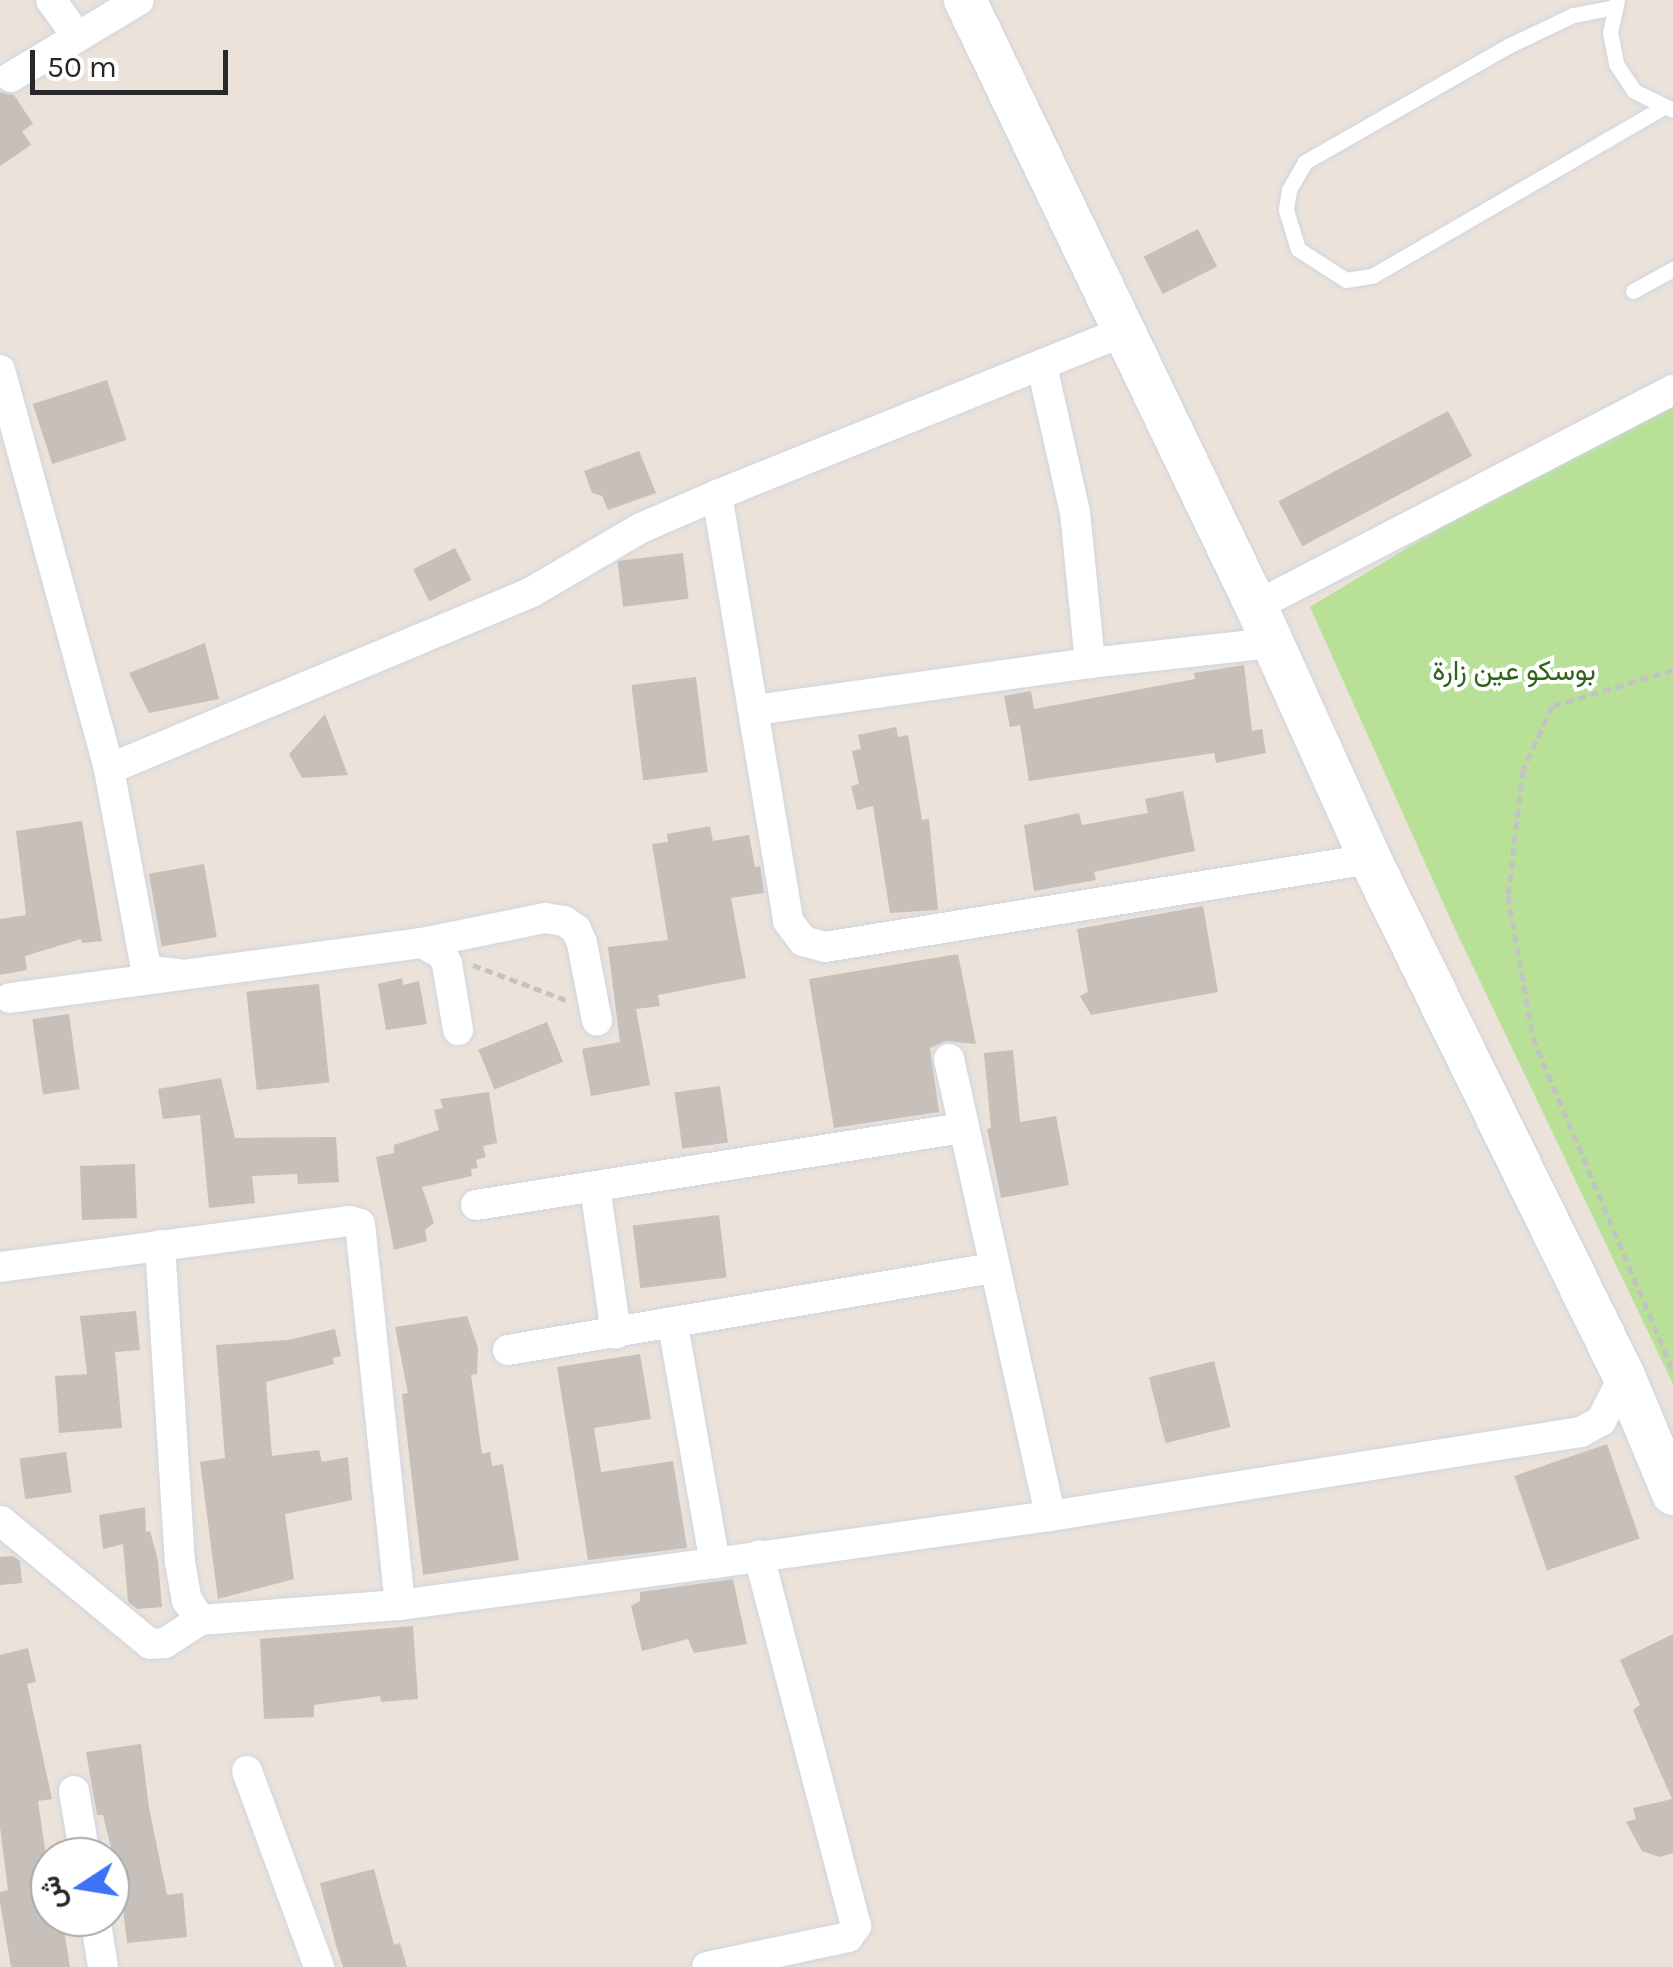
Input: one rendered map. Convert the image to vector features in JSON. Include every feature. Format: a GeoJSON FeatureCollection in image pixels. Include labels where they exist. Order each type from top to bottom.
{"type":"FeatureCollection","features":[{"type":"Feature","properties":{"kind":"main road"},"geometry":{"type":"LineString","coordinates":[[966,0],[1264,624],[1370,860],[1624,1376],[1673,1494]]}},
{"type":"Feature","properties":{"kind":"street"},"geometry":{"type":"LineString","coordinates":[[51,0],[78,36]]}},
{"type":"Feature","properties":{"kind":"street"},"geometry":{"type":"LineString","coordinates":[[12,77],[139,0]]}},
{"type":"Feature","properties":{"kind":"street"},"geometry":{"type":"LineString","coordinates":[[109,769],[530,593],[641,528],[717,495],[1122,332]]}},
{"type":"Feature","properties":{"kind":"street"},"geometry":{"type":"LineString","coordinates":[[1042,366],[1075,512],[1090,663]]}},
{"type":"Feature","properties":{"kind":"street"},"geometry":{"type":"LineString","coordinates":[[0,370],[109,769],[145,964],[151,971],[178,974]]}},
{"type":"Feature","properties":{"kind":"street"},"geometry":{"type":"LineString","coordinates":[[756,710],[1090,663],[1264,624],[1673,390]]}},
{"type":"Feature","properties":{"kind":"street"},"geometry":{"type":"LineString","coordinates":[[717,495],[756,710],[788,921],[803,941],[825,947],[1370,860]]}},
{"type":"Feature","properties":{"kind":"street"},"geometry":{"type":"LineString","coordinates":[[10,998],[178,974],[432,949],[545,918],[564,921],[576,929],[596,1016]]}},
{"type":"Feature","properties":{"kind":"street"},"geometry":{"type":"LineString","coordinates":[[432,949],[458,1030]]}},
{"type":"Feature","properties":{"kind":"street"},"geometry":{"type":"LineString","coordinates":[[948,1059],[1050,1516]]}},
{"type":"Feature","properties":{"kind":"street"},"geometry":{"type":"LineString","coordinates":[[476,1205],[964,1128]]}},
{"type":"Feature","properties":{"kind":"street"},"geometry":{"type":"LineString","coordinates":[[595,1187],[616,1333]]}},
{"type":"Feature","properties":{"kind":"street"},"geometry":{"type":"LineString","coordinates":[[0,1267],[350,1220],[360,1224],[400,1605]]}},
{"type":"Feature","properties":{"kind":"street"},"geometry":{"type":"LineString","coordinates":[[160,1245],[180,1562],[187,1600],[200,1620]]}},
{"type":"Feature","properties":{"kind":"street"},"geometry":{"type":"LineString","coordinates":[[508,1350],[995,1268]]}},
{"type":"Feature","properties":{"kind":"street"},"geometry":{"type":"LineString","coordinates":[[672,1325],[716,1563]]}},
{"type":"Feature","properties":{"kind":"street"},"geometry":{"type":"LineString","coordinates":[[2,1521],[150,1644],[165,1644],[200,1620],[400,1605],[716,1563],[1050,1516],[1582,1432],[1601,1421],[1624,1376]]}},
{"type":"Feature","properties":{"kind":"street"},"geometry":{"type":"LineString","coordinates":[[706,1967],[848,1937],[856,1926],[759,1556]]}},
{"type":"Feature","properties":{"kind":"street"},"geometry":{"type":"LineString","coordinates":[[247,1770],[319,1967]]}},
{"type":"Feature","properties":{"kind":"street"},"geometry":{"type":"LineString","coordinates":[[74,1791],[82,1837]]}},
{"type":"Feature","properties":{"kind":"street"},"geometry":{"type":"LineString","coordinates":[[99,1937],[104,1967]]}},
{"type":"Feature","properties":{"kind":"lane"},"geometry":{"type":"LineString","coordinates":[[1616,3],[1610,32],[1616,64],[1634,91],[1667,109],[1372,276],[1346,280],[1298,249],[1286,210],[1289,190],[1305,162],[1508,46],[1573,15],[1616,3]]}},
{"type":"Feature","properties":{"kind":"lane"},"geometry":{"type":"LineString","coordinates":[[1633,291],[1673,269]]}},
{"type":"Feature","properties":{"kind":"path"},"geometry":{"type":"LineString","coordinates":[[1673,670],[1552,706],[1523,770],[1508,896],[1533,1038],[1673,1371]]}},
{"type":"Feature","properties":{"kind":"path"},"geometry":{"type":"LineString","coordinates":[[432,949],[596,1016]]}},
{"type":"Feature","properties":{"kind":"green space","name":"بوسكو عين زارة"},"geometry":{"type":"Polygon","coordinates":[[[1673,387],[1673,1384],[1454,927],[1310,607],[1673,387]]]}},
{"type":"Feature","properties":{"kind":"building"},"geometry":{"type":"Polygon","coordinates":[[[0,92],[14,95],[33,124],[22,131],[31,145],[0,166],[0,92]]]}},
{"type":"Feature","properties":{"kind":"building"},"geometry":{"type":"Polygon","coordinates":[[[1198,229],[1217,266],[1163,294],[1144,257],[1198,229]]]}},
{"type":"Feature","properties":{"kind":"building"},"geometry":{"type":"Polygon","coordinates":[[[107,380],[126,440],[52,464],[33,404],[107,380]]]}},
{"type":"Feature","properties":{"kind":"building"},"geometry":{"type":"Polygon","coordinates":[[[1448,411],[1472,456],[1302,546],[1278,501],[1448,411]]]}},
{"type":"Feature","properties":{"kind":"building"},"geometry":{"type":"Polygon","coordinates":[[[639,451],[656,493],[608,510],[602,496],[592,493],[584,471],[639,451]]]}},
{"type":"Feature","properties":{"kind":"building"},"geometry":{"type":"Polygon","coordinates":[[[455,548],[471,580],[429,601],[413,569],[455,548]]]}},
{"type":"Feature","properties":{"kind":"building"},"geometry":{"type":"Polygon","coordinates":[[[683,553],[689,599],[623,607],[617,561],[683,553]]]}},
{"type":"Feature","properties":{"kind":"building"},"geometry":{"type":"Polygon","coordinates":[[[205,643],[219,699],[149,713],[129,673],[205,643]]]}},
{"type":"Feature","properties":{"kind":"building"},"geometry":{"type":"Polygon","coordinates":[[[1244,665],[1252,731],[1262,729],[1266,753],[1216,763],[1214,753],[1029,781],[1020,725],[1010,727],[1004,696],[1031,691],[1034,709],[1195,679],[1194,673],[1244,665]]]}},
{"type":"Feature","properties":{"kind":"building"},"geometry":{"type":"Polygon","coordinates":[[[696,677],[708,772],[643,780],[631,685],[696,677]]]}},
{"type":"Feature","properties":{"kind":"building"},"geometry":{"type":"Polygon","coordinates":[[[325,714],[348,775],[302,778],[289,754],[325,714]]]}},
{"type":"Feature","properties":{"kind":"building"},"geometry":{"type":"Polygon","coordinates":[[[896,727],[898,737],[908,735],[922,820],[929,819],[938,910],[890,913],[873,806],[857,810],[851,786],[859,784],[852,751],[861,749],[858,735],[896,727]]]}},
{"type":"Feature","properties":{"kind":"building"},"geometry":{"type":"Polygon","coordinates":[[[1183,791],[1195,851],[1094,872],[1096,880],[1034,891],[1024,825],[1079,813],[1082,825],[1148,813],[1145,799],[1183,791]]]}},
{"type":"Feature","properties":{"kind":"building"},"geometry":{"type":"Polygon","coordinates":[[[82,821],[102,941],[82,943],[81,939],[25,956],[27,970],[0,975],[0,919],[26,915],[16,831],[82,821]]]}},
{"type":"Feature","properties":{"kind":"building"},"geometry":{"type":"Polygon","coordinates":[[[710,826],[713,841],[749,835],[755,867],[760,866],[764,893],[731,898],[746,978],[658,995],[660,1006],[636,1009],[650,1085],[591,1096],[582,1049],[620,1042],[608,947],[668,940],[652,844],[668,842],[667,834],[710,826]]]}},
{"type":"Feature","properties":{"kind":"building"},"geometry":{"type":"Polygon","coordinates":[[[204,864],[217,937],[162,947],[149,874],[204,864]]]}},
{"type":"Feature","properties":{"kind":"building"},"geometry":{"type":"Polygon","coordinates":[[[1203,906],[1218,992],[1091,1015],[1080,996],[1088,992],[1077,929],[1203,906]]]}},
{"type":"Feature","properties":{"kind":"building"},"geometry":{"type":"Polygon","coordinates":[[[958,954],[976,1044],[946,1041],[930,1048],[939,1112],[834,1128],[809,979],[958,954]]]}},
{"type":"Feature","properties":{"kind":"building"},"geometry":{"type":"Polygon","coordinates":[[[402,978],[403,985],[419,981],[427,1024],[386,1030],[378,984],[402,978]]]}},
{"type":"Feature","properties":{"kind":"building"},"geometry":{"type":"Polygon","coordinates":[[[319,984],[329,1082],[257,1090],[246,992],[319,984]]]}},
{"type":"Feature","properties":{"kind":"building"},"geometry":{"type":"Polygon","coordinates":[[[69,1014],[80,1089],[43,1094],[32,1019],[69,1014]]]}},
{"type":"Feature","properties":{"kind":"building"},"geometry":{"type":"Polygon","coordinates":[[[547,1022],[563,1062],[494,1090],[478,1050],[547,1022]]]}},
{"type":"Feature","properties":{"kind":"building"},"geometry":{"type":"Polygon","coordinates":[[[1013,1050],[1020,1122],[1056,1116],[1069,1185],[1001,1198],[987,1129],[991,1128],[984,1053],[1013,1050]]]}},
{"type":"Feature","properties":{"kind":"building"},"geometry":{"type":"Polygon","coordinates":[[[221,1078],[235,1138],[336,1137],[339,1182],[298,1184],[297,1174],[252,1176],[255,1203],[209,1208],[200,1115],[163,1119],[158,1089],[221,1078]]]}},
{"type":"Feature","properties":{"kind":"building"},"geometry":{"type":"Polygon","coordinates":[[[720,1086],[728,1142],[682,1149],[674,1092],[720,1086]]]}},
{"type":"Feature","properties":{"kind":"building"},"geometry":{"type":"Polygon","coordinates":[[[489,1092],[497,1143],[483,1146],[486,1157],[476,1160],[478,1168],[471,1169],[472,1176],[422,1187],[434,1223],[425,1230],[427,1241],[394,1250],[376,1157],[394,1153],[394,1145],[439,1130],[434,1110],[443,1108],[440,1099],[489,1092]]]}},
{"type":"Feature","properties":{"kind":"building"},"geometry":{"type":"Polygon","coordinates":[[[135,1164],[137,1218],[82,1220],[80,1166],[135,1164]]]}},
{"type":"Feature","properties":{"kind":"building"},"geometry":{"type":"Polygon","coordinates":[[[719,1215],[727,1278],[640,1288],[633,1226],[719,1215]]]}},
{"type":"Feature","properties":{"kind":"building"},"geometry":{"type":"Polygon","coordinates":[[[136,1311],[140,1350],[115,1352],[122,1428],[59,1433],[55,1376],[87,1374],[80,1316],[136,1311]]]}},
{"type":"Feature","properties":{"kind":"building"},"geometry":{"type":"Polygon","coordinates":[[[467,1316],[478,1348],[477,1374],[471,1375],[482,1454],[490,1452],[492,1466],[503,1464],[519,1560],[423,1575],[402,1394],[408,1393],[395,1327],[467,1316]]]}},
{"type":"Feature","properties":{"kind":"building"},"geometry":{"type":"Polygon","coordinates":[[[335,1329],[341,1356],[333,1358],[334,1364],[266,1382],[272,1456],[319,1450],[322,1462],[348,1457],[352,1500],[285,1514],[294,1579],[218,1599],[200,1462],[225,1458],[216,1345],[288,1340],[335,1329]]]}},
{"type":"Feature","properties":{"kind":"building"},"geometry":{"type":"Polygon","coordinates":[[[640,1354],[651,1419],[594,1428],[601,1472],[673,1461],[687,1548],[588,1560],[557,1367],[640,1354]]]}},
{"type":"Feature","properties":{"kind":"building"},"geometry":{"type":"Polygon","coordinates":[[[1214,1361],[1230,1427],[1165,1443],[1149,1377],[1214,1361]]]}},
{"type":"Feature","properties":{"kind":"building"},"geometry":{"type":"Polygon","coordinates":[[[1607,1444],[1640,1539],[1547,1570],[1514,1476],[1607,1444]]]}},
{"type":"Feature","properties":{"kind":"building"},"geometry":{"type":"Polygon","coordinates":[[[66,1452],[72,1493],[25,1499],[19,1459],[66,1452]]]}},
{"type":"Feature","properties":{"kind":"building"},"geometry":{"type":"Polygon","coordinates":[[[145,1507],[146,1532],[150,1531],[158,1561],[162,1607],[137,1609],[128,1602],[123,1544],[103,1549],[99,1515],[145,1507]]]}},
{"type":"Feature","properties":{"kind":"building"},"geometry":{"type":"Polygon","coordinates":[[[13,1556],[20,1561],[22,1583],[0,1585],[0,1557],[13,1556]]]}},
{"type":"Feature","properties":{"kind":"building"},"geometry":{"type":"Polygon","coordinates":[[[733,1579],[747,1644],[694,1653],[688,1639],[642,1651],[631,1606],[640,1601],[640,1592],[733,1579]]]}},
{"type":"Feature","properties":{"kind":"building"},"geometry":{"type":"Polygon","coordinates":[[[413,1626],[418,1699],[381,1702],[380,1696],[314,1705],[314,1717],[264,1719],[260,1639],[413,1626]]]}},
{"type":"Feature","properties":{"kind":"building"},"geometry":{"type":"Polygon","coordinates":[[[1673,1634],[1673,1853],[1659,1857],[1642,1851],[1626,1822],[1636,1819],[1633,1808],[1672,1799],[1633,1710],[1640,1705],[1620,1660],[1673,1634]]]}},
{"type":"Feature","properties":{"kind":"building"},"geometry":{"type":"Polygon","coordinates":[[[28,1648],[36,1682],[27,1684],[52,1799],[38,1801],[43,1837],[30,1837],[30,1937],[65,1937],[70,1967],[11,1967],[0,1902],[0,1892],[8,1890],[0,1827],[0,1655],[28,1648]]]}},
{"type":"Feature","properties":{"kind":"building"},"geometry":{"type":"Polygon","coordinates":[[[141,1744],[167,1895],[183,1893],[187,1937],[127,1943],[130,1837],[108,1837],[103,1815],[97,1815],[86,1752],[141,1744]]]}},
{"type":"Feature","properties":{"kind":"building"},"geometry":{"type":"Polygon","coordinates":[[[374,1869],[394,1945],[400,1943],[407,1967],[343,1967],[320,1883],[374,1869]]]}}]}
